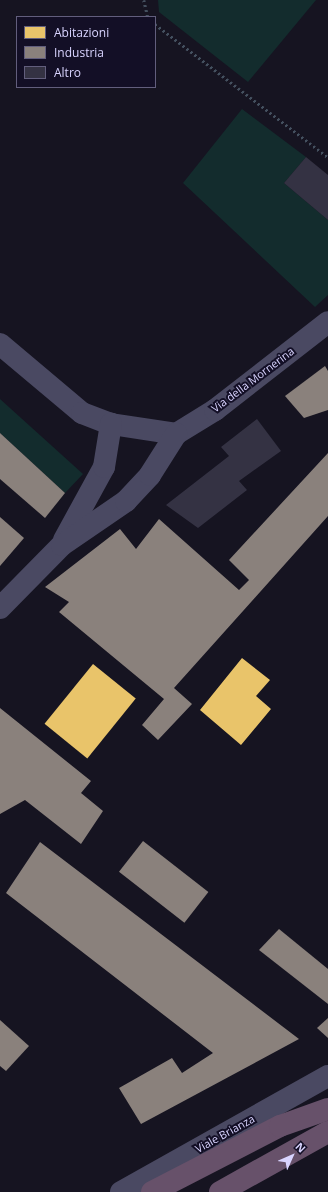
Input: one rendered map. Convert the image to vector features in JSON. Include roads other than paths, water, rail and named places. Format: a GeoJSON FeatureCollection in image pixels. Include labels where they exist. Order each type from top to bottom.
{"type":"FeatureCollection","features":[{"type":"Feature","properties":{"kind":"highway"},"geometry":{"type":"LineString","coordinates":[[152,1192],[280,1126],[328,1109]]}},
{"type":"Feature","properties":{"kind":"highway"},"geometry":{"type":"LineString","coordinates":[[220,1192],[328,1132]]}},
{"type":"Feature","properties":{"kind":"street","name":"Via della Mornerina"},"geometry":{"type":"LineString","coordinates":[[0,608],[62,545],[126,501],[150,475],[176,434],[215,410],[328,322]]}},
{"type":"Feature","properties":{"kind":"street"},"geometry":{"type":"LineString","coordinates":[[0,344],[82,414],[111,424],[176,434]]}},
{"type":"Feature","properties":{"kind":"street","name":"Via della Mornerina"},"geometry":{"type":"LineString","coordinates":[[62,545],[104,467],[111,424]]}},
{"type":"Feature","properties":{"kind":"street","name":"Viale Brianza"},"geometry":{"type":"LineString","coordinates":[[121,1192],[328,1076]]}}]}
